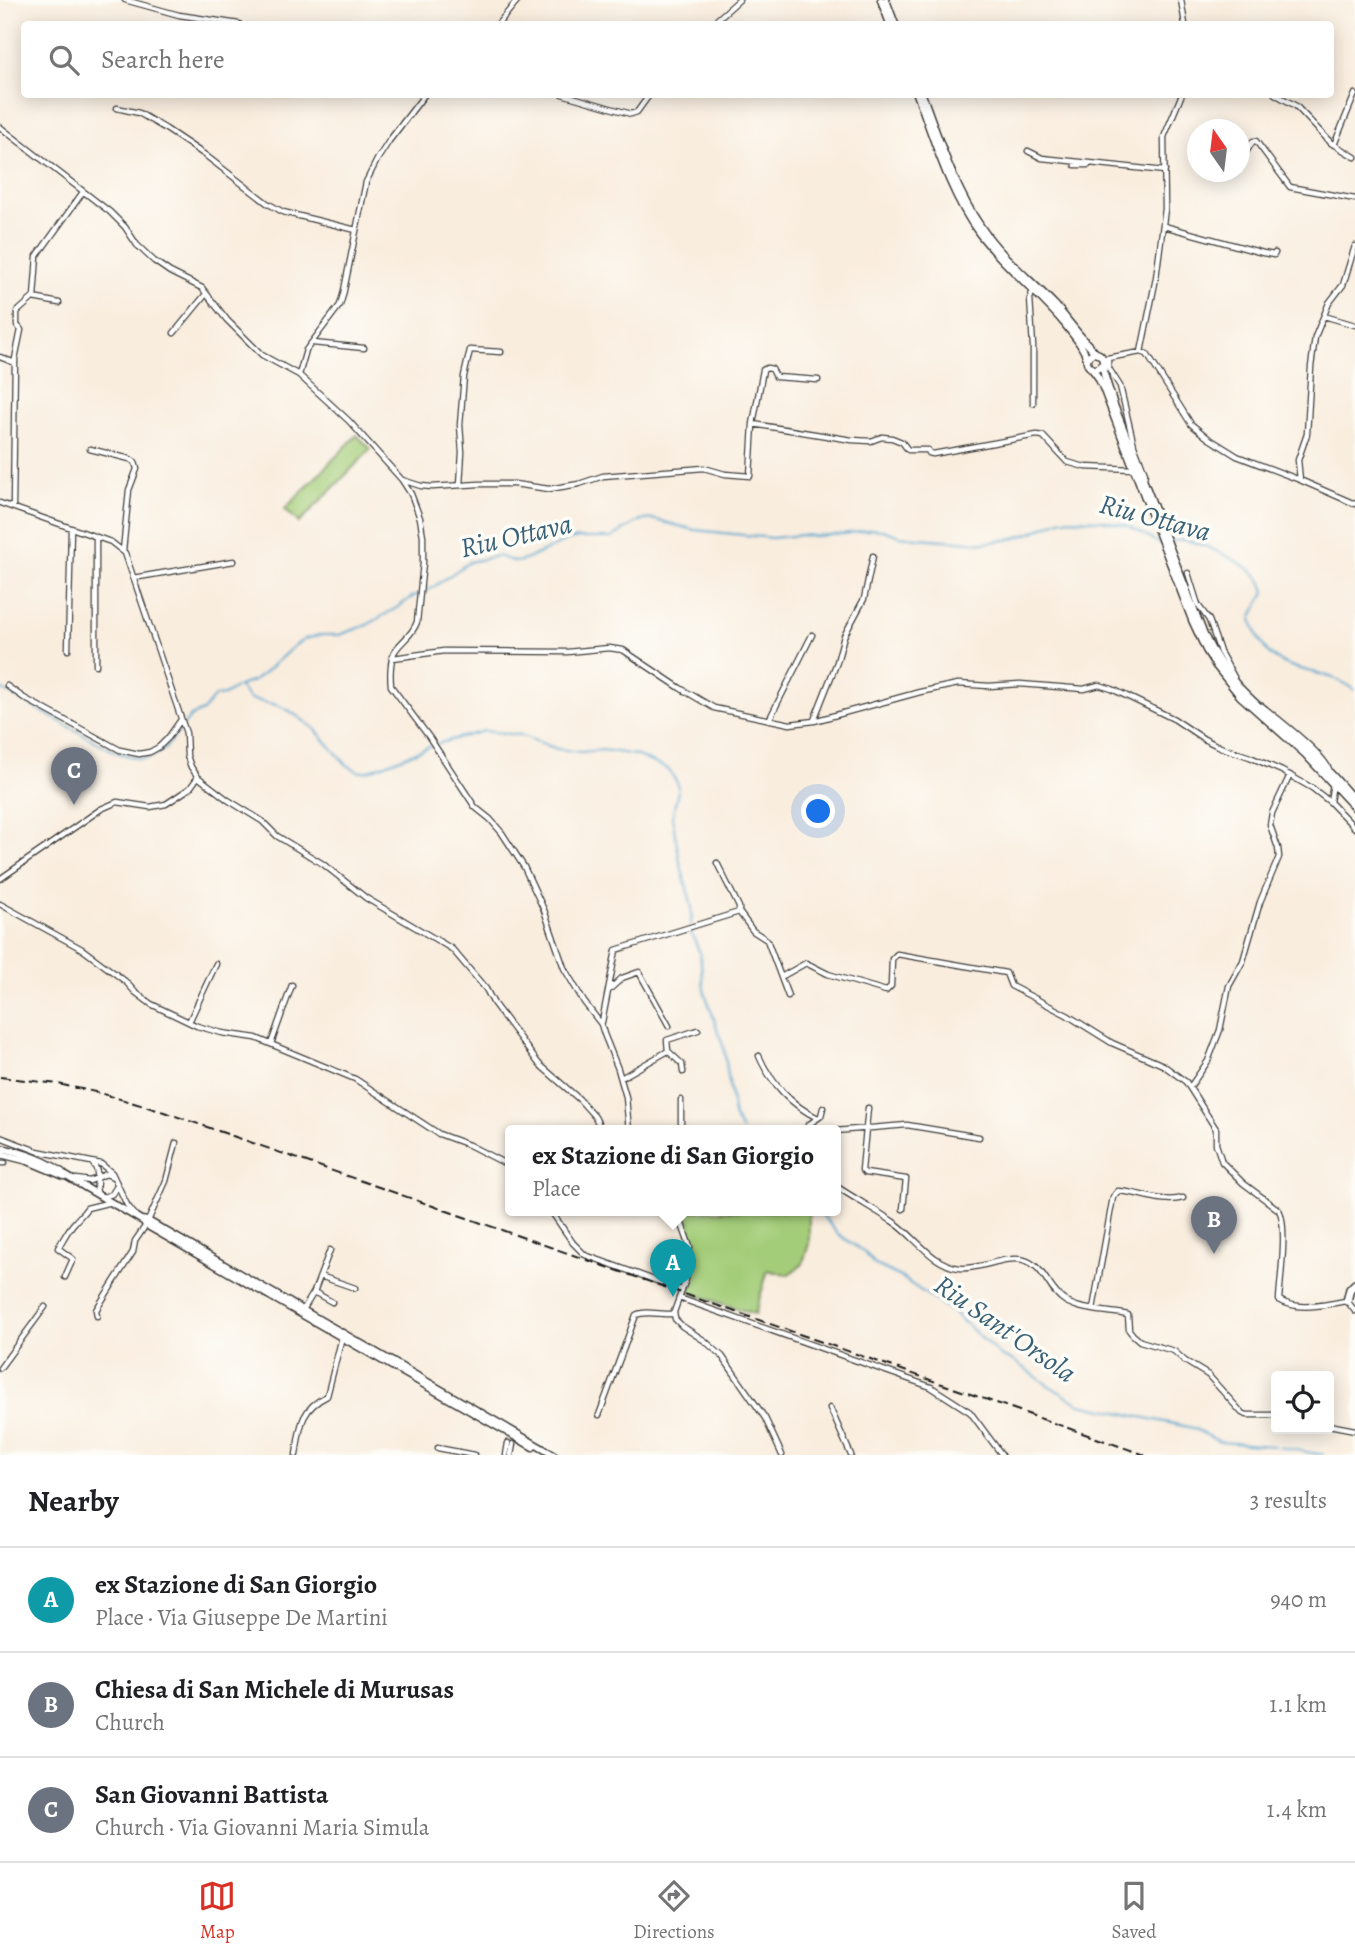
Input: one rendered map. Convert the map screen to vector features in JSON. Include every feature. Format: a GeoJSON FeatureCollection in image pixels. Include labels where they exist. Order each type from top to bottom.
{"type":"FeatureCollection","features":[{"type":"Feature","properties":{"kind":"main road"},"geometry":{"type":"LineString","coordinates":[[883,0],[892,21]]}},
{"type":"Feature","properties":{"kind":"main road"},"geometry":{"type":"LineString","coordinates":[[921,98],[947,172],[967,214],[995,252],[1051,308],[1076,339],[1084,351],[1088,365],[1098,377],[1163,538],[1195,629],[1216,666],[1240,696],[1305,754],[1355,808]]}},
{"type":"Feature","properties":{"kind":"main road"},"geometry":{"type":"LineString","coordinates":[[922,98],[966,204],[981,228],[1102,358],[1108,391],[1127,430],[1163,538]]}},
{"type":"Feature","properties":{"kind":"main road"},"geometry":{"type":"LineString","coordinates":[[1087,359],[1092,354],[1102,358]]}},
{"type":"Feature","properties":{"kind":"main road"},"geometry":{"type":"LineString","coordinates":[[1093,369],[1100,368],[1102,358]]}},
{"type":"Feature","properties":{"kind":"main road"},"geometry":{"type":"LineString","coordinates":[[1168,551],[1209,645],[1224,670],[1248,698],[1330,770],[1355,801]]}},
{"type":"Feature","properties":{"kind":"main road"},"geometry":{"type":"LineString","coordinates":[[0,1151],[29,1156],[62,1171],[68,1178],[546,1455]]}},
{"type":"Feature","properties":{"kind":"main road"},"geometry":{"type":"LineString","coordinates":[[142,1220],[554,1455]]}},
{"type":"Feature","properties":{"kind":"main road"},"geometry":{"type":"LineString","coordinates":[[1347,1301],[1350,1289],[1355,1284]]}},
{"type":"Feature","properties":{"kind":"street"},"geometry":{"type":"LineString","coordinates":[[125,0],[179,15],[219,21]]}},
{"type":"Feature","properties":{"kind":"street"},"geometry":{"type":"LineString","coordinates":[[1181,0],[1184,21]]}},
{"type":"Feature","properties":{"kind":"street"},"geometry":{"type":"LineString","coordinates":[[500,21],[517,1]]}},
{"type":"Feature","properties":{"kind":"street"},"geometry":{"type":"LineString","coordinates":[[715,21],[734,1]]}},
{"type":"Feature","properties":{"kind":"street"},"geometry":{"type":"LineString","coordinates":[[1334,145],[1355,94]]}},
{"type":"Feature","properties":{"kind":"street"},"geometry":{"type":"LineString","coordinates":[[299,375],[303,357],[340,305],[366,182],[390,141],[422,98]]}},
{"type":"Feature","properties":{"kind":"street"},"geometry":{"type":"LineString","coordinates":[[576,98],[631,114],[637,112],[647,98]]}},
{"type":"Feature","properties":{"kind":"street"},"geometry":{"type":"LineString","coordinates":[[1140,352],[1154,291],[1164,226],[1164,137],[1180,98]]}},
{"type":"Feature","properties":{"kind":"street"},"geometry":{"type":"LineString","coordinates":[[1282,98],[1296,106],[1322,136],[1355,157]]}},
{"type":"Feature","properties":{"kind":"street"},"geometry":{"type":"LineString","coordinates":[[117,108],[139,113],[166,128],[283,212],[356,230]]}},
{"type":"Feature","properties":{"kind":"street"},"geometry":{"type":"LineString","coordinates":[[0,127],[110,212],[154,261],[202,288],[227,320],[262,355],[299,375],[349,421],[402,480],[411,494],[423,536],[420,597],[415,629],[394,651],[391,686],[429,737],[475,807],[502,833],[524,867],[544,910],[564,968],[601,1024],[621,1078],[628,1125]]}},
{"type":"Feature","properties":{"kind":"street"},"geometry":{"type":"LineString","coordinates":[[1250,147],[1256,141],[1290,187],[1355,199]]}},
{"type":"Feature","properties":{"kind":"street"},"geometry":{"type":"LineString","coordinates":[[1028,151],[1042,158],[1165,172]]}},
{"type":"Feature","properties":{"kind":"street"},"geometry":{"type":"LineString","coordinates":[[1076,165],[1165,172]]}},
{"type":"Feature","properties":{"kind":"street"},"geometry":{"type":"LineString","coordinates":[[13,507],[15,363],[21,330],[17,325],[17,312],[33,298],[37,256],[83,192]]}},
{"type":"Feature","properties":{"kind":"street"},"geometry":{"type":"LineString","coordinates":[[1164,226],[1263,253],[1275,253]]}},
{"type":"Feature","properties":{"kind":"street"},"geometry":{"type":"LineString","coordinates":[[1300,480],[1298,460],[1307,433],[1315,337],[1329,303],[1343,285],[1355,246]]}},
{"type":"Feature","properties":{"kind":"street"},"geometry":{"type":"LineString","coordinates":[[1033,291],[1033,402]]}},
{"type":"Feature","properties":{"kind":"street"},"geometry":{"type":"LineString","coordinates":[[174,333],[206,294]]}},
{"type":"Feature","properties":{"kind":"street"},"geometry":{"type":"LineString","coordinates":[[33,298],[59,303]]}},
{"type":"Feature","properties":{"kind":"street"},"geometry":{"type":"LineString","coordinates":[[1324,316],[1355,325]]}},
{"type":"Feature","properties":{"kind":"street"},"geometry":{"type":"LineString","coordinates":[[312,343],[364,348]]}},
{"type":"Feature","properties":{"kind":"street"},"geometry":{"type":"LineString","coordinates":[[460,485],[460,425],[470,350],[501,352]]}},
{"type":"Feature","properties":{"kind":"street"},"geometry":{"type":"LineString","coordinates":[[1127,430],[1120,386],[1102,358],[1140,352],[1147,354],[1191,424],[1207,437],[1237,456],[1355,505]]}},
{"type":"Feature","properties":{"kind":"street"},"geometry":{"type":"LineString","coordinates":[[0,357],[15,363]]}},
{"type":"Feature","properties":{"kind":"street"},"geometry":{"type":"LineString","coordinates":[[402,480],[421,486],[514,484],[549,489],[603,477],[704,468],[725,474],[750,476],[753,424],[763,370],[772,369],[776,377],[818,380]]}},
{"type":"Feature","properties":{"kind":"street"},"geometry":{"type":"LineString","coordinates":[[753,424],[852,440],[892,438],[902,442],[908,450],[928,450],[933,454],[1037,435],[1043,436],[1067,462],[1085,467],[1134,469]]}},
{"type":"Feature","properties":{"kind":"street"},"geometry":{"type":"LineString","coordinates":[[90,449],[135,462],[137,469],[129,490],[123,551],[186,733],[187,755],[198,777],[262,821],[277,836],[323,864],[366,898],[452,948],[486,989],[494,1004],[539,1064],[579,1099],[600,1125]]}},
{"type":"Feature","properties":{"kind":"street"},"geometry":{"type":"LineString","coordinates":[[0,503],[111,542],[123,551]]}},
{"type":"Feature","properties":{"kind":"street"},"geometry":{"type":"LineString","coordinates":[[68,650],[71,528]]}},
{"type":"Feature","properties":{"kind":"street"},"geometry":{"type":"LineString","coordinates":[[96,538],[96,665]]}},
{"type":"Feature","properties":{"kind":"street"},"geometry":{"type":"LineString","coordinates":[[814,721],[838,662],[844,636],[863,599],[873,556]]}},
{"type":"Feature","properties":{"kind":"street"},"geometry":{"type":"LineString","coordinates":[[133,578],[234,561]]}},
{"type":"Feature","properties":{"kind":"street"},"geometry":{"type":"LineString","coordinates":[[1188,573],[1198,605],[1209,620],[1220,652],[1232,675],[1249,695],[1297,735],[1330,770]]}},
{"type":"Feature","properties":{"kind":"street"},"geometry":{"type":"LineString","coordinates":[[769,720],[812,635]]}},
{"type":"Feature","properties":{"kind":"street"},"geometry":{"type":"LineString","coordinates":[[1209,645],[1220,652]]}},
{"type":"Feature","properties":{"kind":"street"},"geometry":{"type":"LineString","coordinates":[[393,658],[444,651],[623,650],[714,708],[790,724],[814,721],[958,684],[1020,684],[1084,689],[1099,685],[1174,719],[1220,747],[1290,775],[1330,802],[1355,828]]}},
{"type":"Feature","properties":{"kind":"street"},"geometry":{"type":"LineString","coordinates":[[7,686],[55,716],[120,750],[139,754],[159,747],[182,724]]}},
{"type":"Feature","properties":{"kind":"street"},"geometry":{"type":"LineString","coordinates":[[1190,1087],[1208,1061],[1220,1030],[1228,986],[1243,961],[1260,902],[1279,858],[1270,825],[1272,813],[1290,775]]}},
{"type":"Feature","properties":{"kind":"street"},"geometry":{"type":"LineString","coordinates":[[0,879],[101,809],[117,802],[150,807],[166,804],[190,788],[198,777]]}},
{"type":"Feature","properties":{"kind":"street"},"geometry":{"type":"LineString","coordinates":[[1330,802],[1332,783]]}},
{"type":"Feature","properties":{"kind":"street"},"geometry":{"type":"LineString","coordinates":[[717,863],[739,912],[753,931],[767,940],[788,996]]}},
{"type":"Feature","properties":{"kind":"street"},"geometry":{"type":"LineString","coordinates":[[0,904],[76,946],[125,981],[151,1004],[189,1022],[222,1033],[256,1038],[355,1079],[439,1133],[505,1163]]}},
{"type":"Feature","properties":{"kind":"street"},"geometry":{"type":"LineString","coordinates":[[601,1024],[616,950],[739,912]]}},
{"type":"Feature","properties":{"kind":"street"},"geometry":{"type":"LineString","coordinates":[[780,977],[806,963],[811,968],[828,974],[886,991],[891,986],[892,959],[897,954],[1006,973],[1011,986],[1067,1015],[1112,1043],[1163,1065],[1186,1082],[1216,1129],[1216,1144],[1222,1162],[1282,1215],[1279,1300],[1310,1307],[1347,1301],[1355,1311]]}},
{"type":"Feature","properties":{"kind":"street"},"geometry":{"type":"LineString","coordinates":[[189,1022],[216,964]]}},
{"type":"Feature","properties":{"kind":"street"},"geometry":{"type":"LineString","coordinates":[[609,990],[622,978],[639,972],[669,1026]]}},
{"type":"Feature","properties":{"kind":"street"},"geometry":{"type":"LineString","coordinates":[[271,1044],[292,985]]}},
{"type":"Feature","properties":{"kind":"street"},"geometry":{"type":"LineString","coordinates":[[682,1072],[682,1064],[667,1051],[667,1040],[698,1030]]}},
{"type":"Feature","properties":{"kind":"street"},"geometry":{"type":"LineString","coordinates":[[621,1078],[667,1051]]}},
{"type":"Feature","properties":{"kind":"street"},"geometry":{"type":"LineString","coordinates":[[759,1056],[770,1079],[805,1112],[818,1118]]}},
{"type":"Feature","properties":{"kind":"street"},"geometry":{"type":"LineString","coordinates":[[681,1100],[681,1125]]}},
{"type":"Feature","properties":{"kind":"street"},"geometry":{"type":"LineString","coordinates":[[808,1125],[821,1116],[823,1108]]}},
{"type":"Feature","properties":{"kind":"street"},"geometry":{"type":"LineString","coordinates":[[868,1108],[862,1170],[865,1173],[906,1179],[902,1209]]}},
{"type":"Feature","properties":{"kind":"street"},"geometry":{"type":"LineString","coordinates":[[841,1131],[907,1125],[979,1137]]}},
{"type":"Feature","properties":{"kind":"street"},"geometry":{"type":"LineString","coordinates":[[0,1137],[37,1151],[101,1164],[112,1173],[127,1205],[142,1220]]}},
{"type":"Feature","properties":{"kind":"street"},"geometry":{"type":"LineString","coordinates":[[97,1316],[96,1310],[133,1252],[142,1220],[168,1174],[176,1143]]}},
{"type":"Feature","properties":{"kind":"street"},"geometry":{"type":"LineString","coordinates":[[89,1161],[97,1169],[98,1178],[95,1185],[100,1196],[114,1193],[117,1185]]}},
{"type":"Feature","properties":{"kind":"street"},"geometry":{"type":"LineString","coordinates":[[68,1178],[90,1181],[106,1174],[114,1178]]}},
{"type":"Feature","properties":{"kind":"street"},"geometry":{"type":"LineString","coordinates":[[841,1189],[897,1224],[937,1259],[950,1266],[960,1268],[1015,1259],[1025,1260],[1038,1268],[1056,1294],[1065,1301],[1080,1307],[1128,1315],[1129,1330],[1133,1335],[1140,1341],[1174,1350],[1185,1361],[1208,1375],[1242,1413],[1271,1415]]}},
{"type":"Feature","properties":{"kind":"street"},"geometry":{"type":"LineString","coordinates":[[1093,1309],[1113,1197],[1118,1191],[1129,1191],[1173,1201],[1183,1198]]}},
{"type":"Feature","properties":{"kind":"street"},"geometry":{"type":"LineString","coordinates":[[65,1277],[73,1259],[58,1248],[87,1208],[111,1202]]}},
{"type":"Feature","properties":{"kind":"street"},"geometry":{"type":"LineString","coordinates":[[554,1216],[585,1255],[682,1290]]}},
{"type":"Feature","properties":{"kind":"street"},"geometry":{"type":"LineString","coordinates":[[678,1216],[690,1247],[686,1279],[674,1314],[675,1319],[722,1356],[765,1418],[782,1455]]}},
{"type":"Feature","properties":{"kind":"street"},"geometry":{"type":"LineString","coordinates":[[303,1310],[314,1292],[330,1250]]}},
{"type":"Feature","properties":{"kind":"street"},"geometry":{"type":"LineString","coordinates":[[320,1276],[355,1288]]}},
{"type":"Feature","properties":{"kind":"street"},"geometry":{"type":"LineString","coordinates":[[314,1292],[332,1302]]}},
{"type":"Feature","properties":{"kind":"street"},"geometry":{"type":"LineString","coordinates":[[679,1298],[931,1387],[970,1412],[1002,1455]]}},
{"type":"Feature","properties":{"kind":"street"},"geometry":{"type":"LineString","coordinates":[[0,1368],[45,1307]]}},
{"type":"Feature","properties":{"kind":"street"},"geometry":{"type":"LineString","coordinates":[[599,1415],[636,1315],[643,1312],[674,1314]]}},
{"type":"Feature","properties":{"kind":"street"},"geometry":{"type":"LineString","coordinates":[[296,1455],[302,1420],[317,1401],[327,1396],[342,1337]]}},
{"type":"Feature","properties":{"kind":"street"},"geometry":{"type":"LineString","coordinates":[[830,1408],[851,1455]]}},
{"type":"Feature","properties":{"kind":"street"},"geometry":{"type":"LineString","coordinates":[[1334,1426],[1355,1430]]}},
{"type":"Feature","properties":{"kind":"street"},"geometry":{"type":"LineString","coordinates":[[508,1455],[510,1444]]}},
{"type":"Feature","properties":{"kind":"street"},"geometry":{"type":"LineString","coordinates":[[438,1448],[474,1455]]}},
{"type":"Feature","properties":{"kind":"green space"},"geometry":{"type":"Polygon","coordinates":[[[357,435],[371,449],[299,523],[285,509],[357,435]]]}},
{"type":"Feature","properties":{"kind":"green space"},"geometry":{"type":"Polygon","coordinates":[[[688,1216],[809,1216],[809,1244],[802,1265],[787,1275],[768,1270],[755,1314],[686,1292],[694,1254],[688,1216]]]}},
{"type":"Feature","properties":{"kind":"waterway","name":"Riu Ottava"},"geometry":{"type":"LineString","coordinates":[[1,689],[113,751],[140,759],[150,758],[164,750],[191,716],[203,711],[215,696],[224,695],[253,681],[305,639],[320,635],[339,635],[367,625],[432,588],[469,562],[497,556],[516,562],[525,560],[568,540],[611,538],[639,521],[652,519],[695,530],[772,538],[843,534],[873,529],[900,536],[985,543],[1012,539],[1062,519],[1101,520],[1129,526],[1160,544]]}},
{"type":"Feature","properties":{"kind":"waterway","name":"Riu Ottava"},"geometry":{"type":"LineString","coordinates":[[1169,543],[1183,540],[1202,545],[1231,558],[1254,573],[1265,592],[1252,616]]}},
{"type":"Feature","properties":{"kind":"waterway","name":"Riu Ottava"},"geometry":{"type":"LineString","coordinates":[[1252,619],[1259,639],[1269,653],[1281,662],[1324,675],[1355,690]]}},
{"type":"Feature","properties":{"kind":"waterway","name":"Riu Sant'Orsola"},"geometry":{"type":"LineString","coordinates":[[239,687],[249,699],[277,705],[290,711],[314,728],[346,764],[359,772],[368,771],[431,746]]}},
{"type":"Feature","properties":{"kind":"waterway","name":"Riu Sant'Orsola"},"geometry":{"type":"LineString","coordinates":[[436,744],[484,731],[520,735],[557,749],[581,752],[603,750],[635,755],[668,769],[678,788]]}},
{"type":"Feature","properties":{"kind":"waterway","name":"Riu Sant'Orsola"},"geometry":{"type":"LineString","coordinates":[[678,791],[672,817],[692,907],[691,925]]}},
{"type":"Feature","properties":{"kind":"waterway","name":"Riu Sant'Orsola"},"geometry":{"type":"LineString","coordinates":[[690,930],[700,953],[704,990],[724,1048],[734,1117],[739,1125]]}},
{"type":"Feature","properties":{"kind":"waterway","name":"Riu Sant'Orsola"},"geometry":{"type":"LineString","coordinates":[[823,1216],[837,1233],[865,1253],[874,1264],[899,1276],[954,1313],[1002,1357],[1014,1361],[1080,1404],[1193,1428],[1220,1442],[1274,1446]]}},
{"type":"Feature","properties":{"kind":"waterway","name":"Riu Sant'Orsola"},"geometry":{"type":"LineString","coordinates":[[1279,1447],[1323,1455]]}},
{"type":"Feature","properties":{"kind":"railway"},"geometry":{"type":"LineString","coordinates":[[0,1077],[58,1084],[164,1112],[1145,1455]]}},
{"type":"Feature","properties":{"kind":"place","name":"San Giovanni Battista"},"geometry":{"type":"Point","coordinates":[74,805]}},
{"type":"Feature","properties":{"kind":"place","name":"Chiesa di San Michele di Murusas"},"geometry":{"type":"Point","coordinates":[1214,1254]}},
{"type":"Feature","properties":{"kind":"place","name":"ex Stazione di San Giorgio"},"geometry":{"type":"Point","coordinates":[673,1297]}}]}
